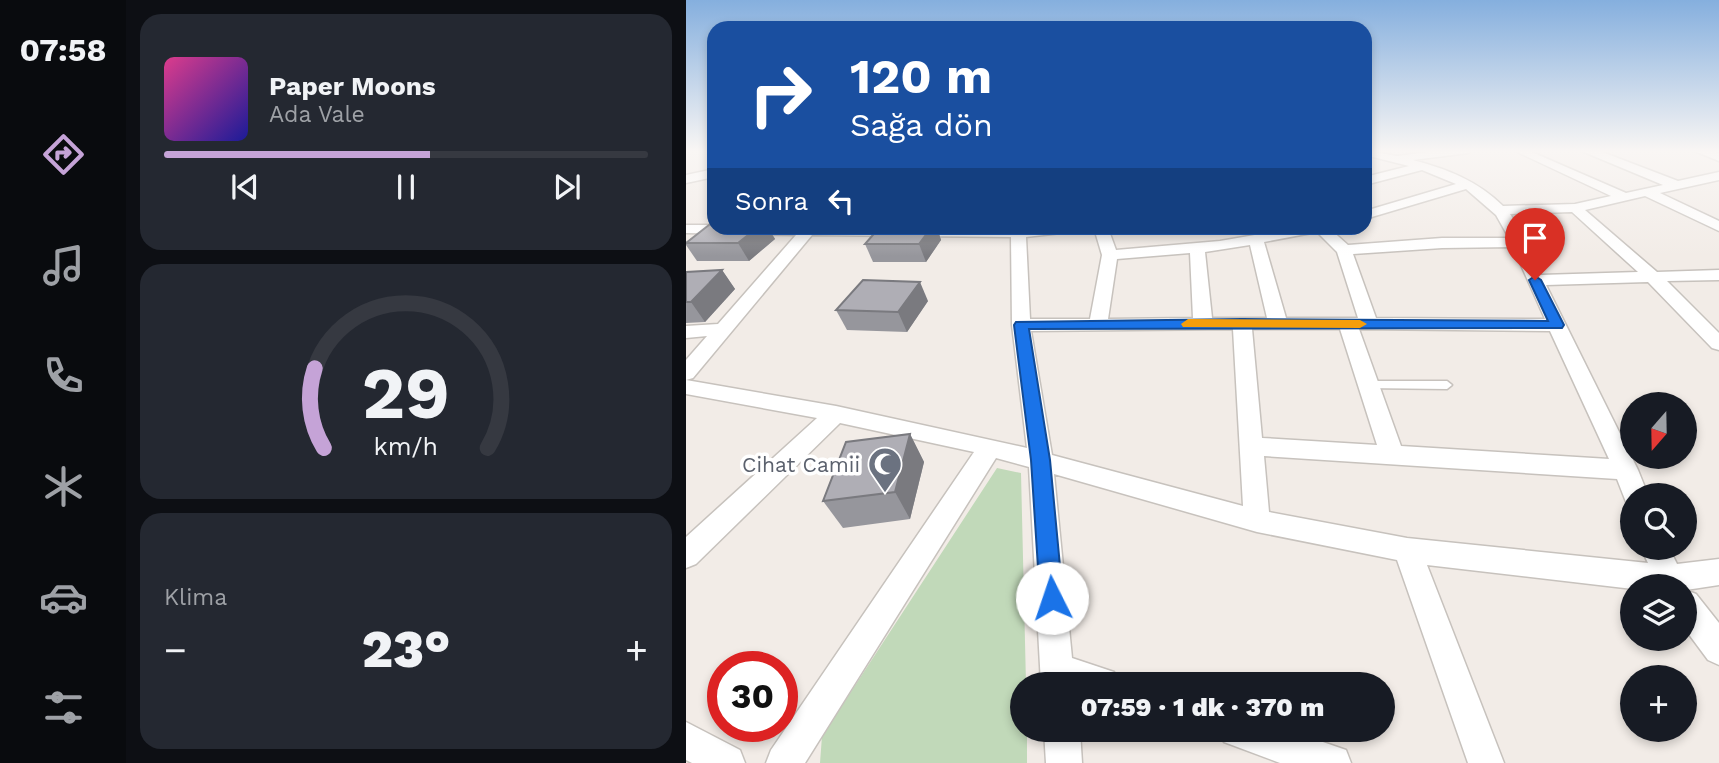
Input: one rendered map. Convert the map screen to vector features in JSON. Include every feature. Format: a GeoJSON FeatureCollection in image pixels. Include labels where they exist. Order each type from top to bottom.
{"type":"FeatureCollection","features":[{"type":"Feature","properties":{"kind":"street"},"geometry":{"type":"LineString","coordinates":[[1372,213],[1465,186]]}},
{"type":"Feature","properties":{"kind":"street"},"geometry":{"type":"LineString","coordinates":[[1468,186],[1487,196],[1500,210],[1518,242],[1631,483]]}},
{"type":"Feature","properties":{"kind":"street"},"geometry":{"type":"LineString","coordinates":[[1598,186],[1623,197]]}},
{"type":"Feature","properties":{"kind":"street"},"geometry":{"type":"LineString","coordinates":[[1500,210],[1575,208],[1678,186]]}},
{"type":"Feature","properties":{"kind":"street"},"geometry":{"type":"LineString","coordinates":[[1647,192],[1719,227]]}},
{"type":"Feature","properties":{"kind":"street"},"geometry":{"type":"LineString","coordinates":[[1575,208],[1653,277],[1719,344]]}},
{"type":"Feature","properties":{"kind":"street"},"geometry":{"type":"LineString","coordinates":[[686,229],[707,229]]}},
{"type":"Feature","properties":{"kind":"street"},"geometry":{"type":"LineString","coordinates":[[686,373],[804,235]]}},
{"type":"Feature","properties":{"kind":"street"},"geometry":{"type":"LineString","coordinates":[[1017,235],[1021,325],[1041,460],[1058,672]]}},
{"type":"Feature","properties":{"kind":"street"},"geometry":{"type":"LineString","coordinates":[[1098,324],[1110,255],[1103,235]]}},
{"type":"Feature","properties":{"kind":"street"},"geometry":{"type":"LineString","coordinates":[[1110,255],[1197,248],[1277,235]]}},
{"type":"Feature","properties":{"kind":"street"},"geometry":{"type":"LineString","coordinates":[[1329,235],[1345,250],[1368,385],[1392,454]]}},
{"type":"Feature","properties":{"kind":"street"},"geometry":{"type":"LineString","coordinates":[[1255,239],[1278,323]]}},
{"type":"Feature","properties":{"kind":"street"},"geometry":{"type":"LineString","coordinates":[[1345,250],[1443,243],[1518,242]]}},
{"type":"Feature","properties":{"kind":"street"},"geometry":{"type":"LineString","coordinates":[[1197,248],[1203,323]]}},
{"type":"Feature","properties":{"kind":"street"},"geometry":{"type":"LineString","coordinates":[[1535,280],[1719,275]]}},
{"type":"Feature","properties":{"kind":"street"},"geometry":{"type":"LineString","coordinates":[[1242,323],[1257,521]]}},
{"type":"Feature","properties":{"kind":"street"},"geometry":{"type":"LineString","coordinates":[[1021,325],[1557,325]]}},
{"type":"Feature","properties":{"kind":"street"},"geometry":{"type":"LineString","coordinates":[[686,332],[723,329]]}},
{"type":"Feature","properties":{"kind":"street"},"geometry":{"type":"LineString","coordinates":[[686,387],[836,414],[990,447],[1041,460],[1083,475],[1257,521],[1408,550],[1620,577]]}},
{"type":"Feature","properties":{"kind":"street"},"geometry":{"type":"LineString","coordinates":[[686,555],[836,414]]}},
{"type":"Feature","properties":{"kind":"street"},"geometry":{"type":"LineString","coordinates":[[1251,446],[1626,470]]}},
{"type":"Feature","properties":{"kind":"street"},"geometry":{"type":"LineString","coordinates":[[784,763],[990,447]]}},
{"type":"Feature","properties":{"kind":"street"},"geometry":{"type":"LineString","coordinates":[[1408,550],[1486,763]]}},
{"type":"Feature","properties":{"kind":"street"},"geometry":{"type":"LineString","coordinates":[[1697,577],[1719,572]]}},
{"type":"Feature","properties":{"kind":"street"},"geometry":{"type":"LineString","coordinates":[[1697,620],[1719,649]]}},
{"type":"Feature","properties":{"kind":"street"},"geometry":{"type":"LineString","coordinates":[[686,740],[727,763]]}},
{"type":"Feature","properties":{"kind":"street"},"geometry":{"type":"LineString","coordinates":[[1063,742],[1064,763]]}},
{"type":"Feature","properties":{"kind":"street"},"geometry":{"type":"LineString","coordinates":[[1272,742],[1334,763]]}},
{"type":"Feature","properties":{"kind":"lane"},"geometry":{"type":"LineString","coordinates":[[1368,385],[1447,385]]}},
{"type":"Feature","properties":{"kind":"green space"},"geometry":{"type":"Polygon","coordinates":[[[997,468],[1021,473],[1026,672],[1010,672],[1010,742],[1027,742],[1027,763],[820,763],[822,736],[997,468]]]}},
{"type":"Feature","properties":{"kind":"building"},"geometry":{"type":"Polygon","coordinates":[[[707,226],[707,235],[748,235],[738,243],[686,243],[707,226]]]}},
{"type":"Feature","properties":{"kind":"building"},"geometry":{"type":"Polygon","coordinates":[[[873,235],[926,235],[919,244],[865,244],[873,235]]]}},
{"type":"Feature","properties":{"kind":"building"},"geometry":{"type":"Polygon","coordinates":[[[722,270],[691,302],[686,302],[686,272],[722,270]]]}},
{"type":"Feature","properties":{"kind":"building"},"geometry":{"type":"Polygon","coordinates":[[[863,280],[920,282],[898,312],[836,310],[863,280]]]}},
{"type":"Feature","properties":{"kind":"building"},"geometry":{"type":"Polygon","coordinates":[[[910,434],[895,492],[823,501],[846,442],[910,434]]]}},
{"type":"Feature","properties":{"kind":"slow traffic"},"geometry":{"type":"LineString","coordinates":[[1188,324],[1360,324]]}},
{"type":"Feature","properties":{"kind":"place","name":"Cihat Camii"},"geometry":{"type":"Point","coordinates":[885,494]}},
{"type":"Feature","properties":{"kind":"route"},"geometry":{"type":"LineString","coordinates":[[1052,598],[1041,460],[1021,325],[1557,325],[1535,280]]}}]}
